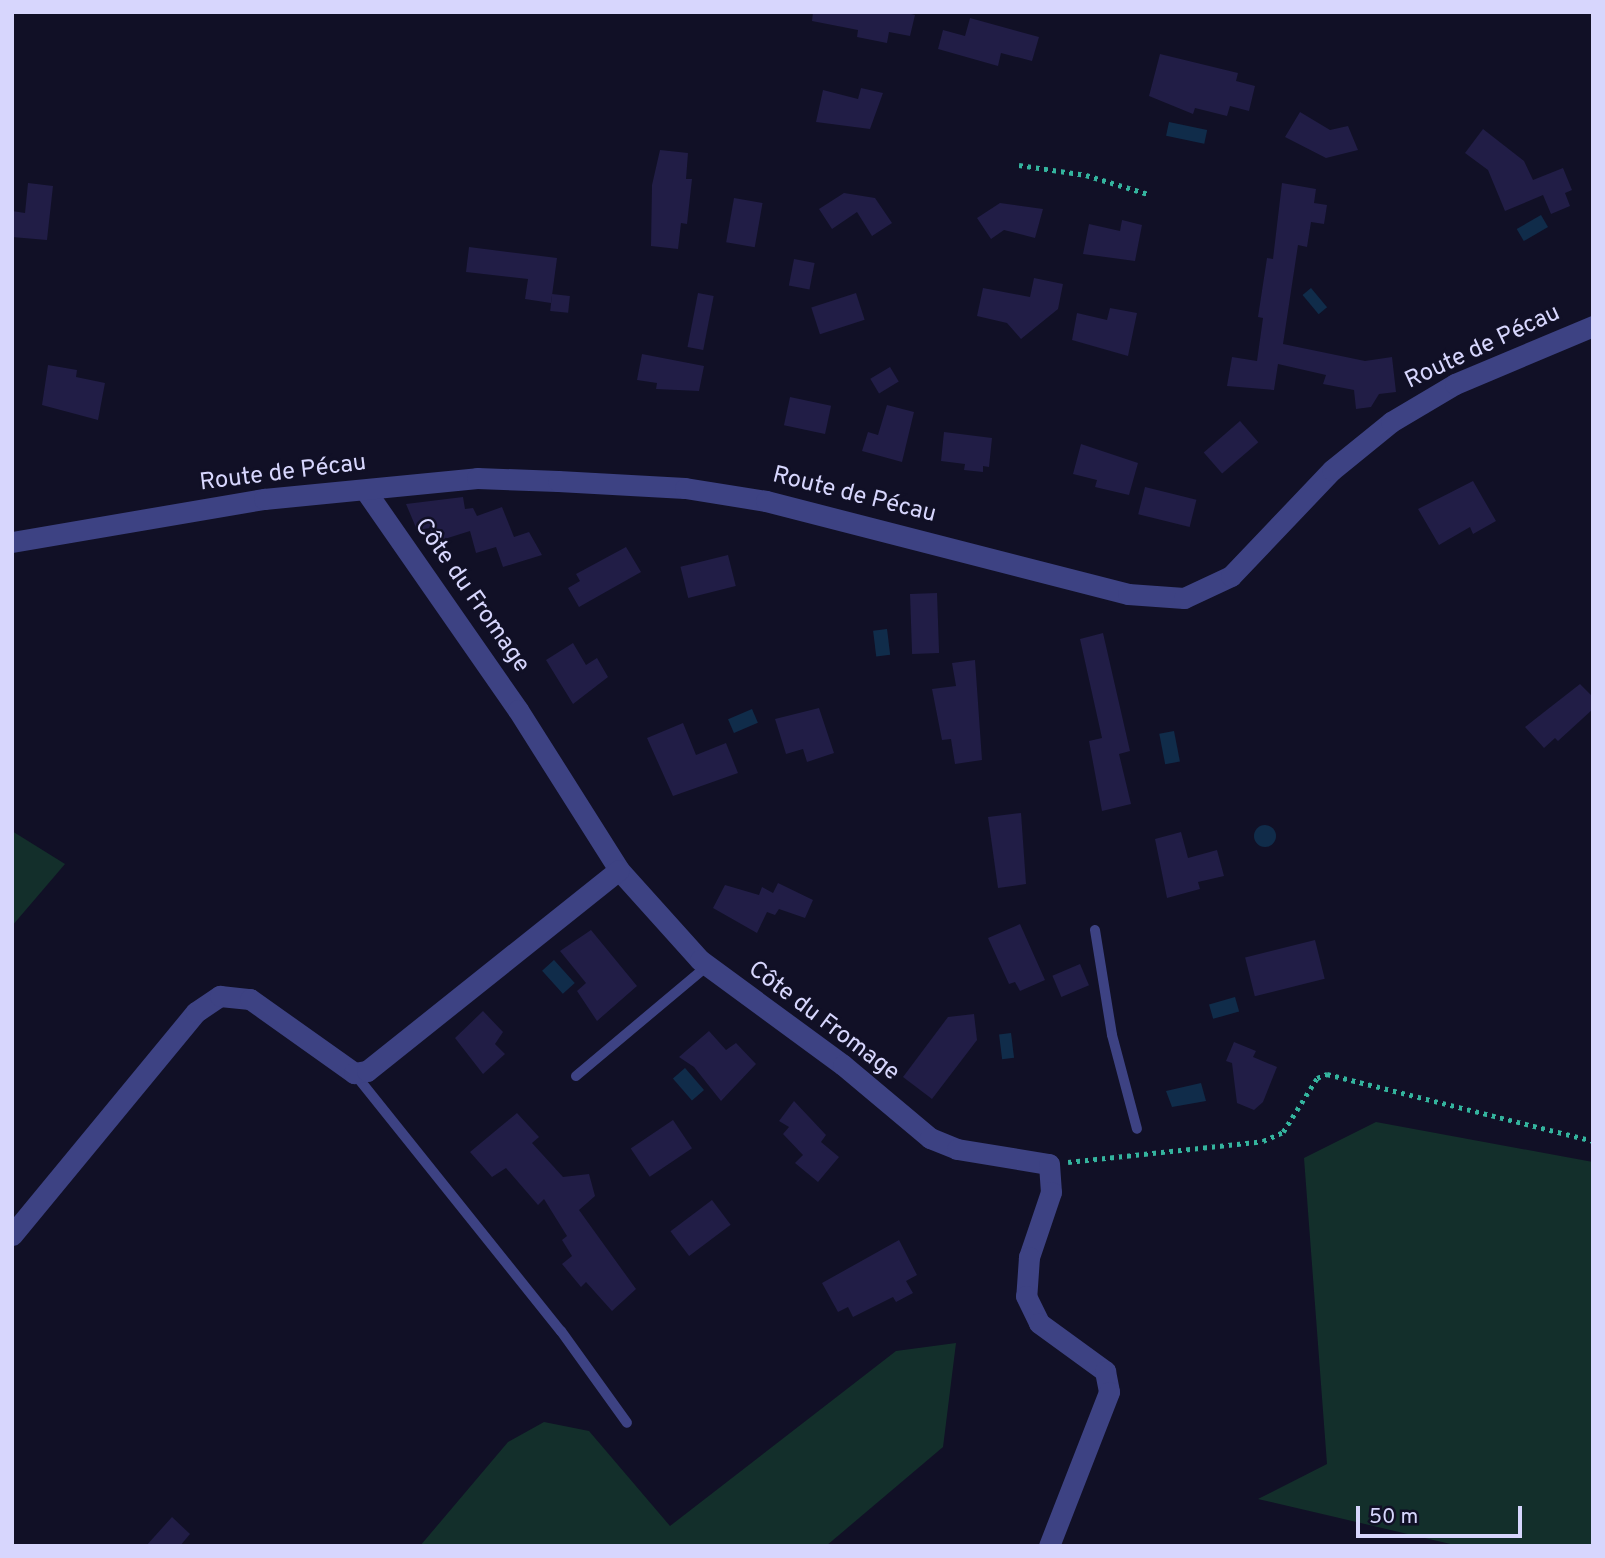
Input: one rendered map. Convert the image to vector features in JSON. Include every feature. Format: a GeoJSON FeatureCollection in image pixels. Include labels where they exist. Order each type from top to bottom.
{"type":"FeatureCollection","features":[{"type":"Feature","properties":{"kind":"street","name":"Route de Pécau"},"geometry":{"type":"LineString","coordinates":[[12,542],[264,499],[477,478],[685,488],[766,500],[1128,594],[1184,598],[1231,576],[1332,470],[1391,422],[1455,384],[1593,326]]}},
{"type":"Feature","properties":{"kind":"street","name":"Côte du Fromage"},"geometry":{"type":"LineString","coordinates":[[365,490],[518,710],[619,870],[707,966],[843,1065],[930,1138],[957,1149],[1049,1164]]}},
{"type":"Feature","properties":{"kind":"street"},"geometry":{"type":"LineString","coordinates":[[12,1235],[196,1012],[220,996],[250,999],[354,1073],[367,1071],[619,870]]}},
{"type":"Feature","properties":{"kind":"street"},"geometry":{"type":"LineString","coordinates":[[1049,1164],[1051,1192],[1029,1257],[1026,1296],[1039,1323],[1105,1371],[1109,1392],[1049,1546]]}},
{"type":"Feature","properties":{"kind":"lane"},"geometry":{"type":"LineString","coordinates":[[1095,930],[1112,1035],[1137,1129]]}},
{"type":"Feature","properties":{"kind":"lane"},"geometry":{"type":"LineString","coordinates":[[576,1076],[707,966]]}},
{"type":"Feature","properties":{"kind":"lane"},"geometry":{"type":"LineString","coordinates":[[354,1073],[561,1331],[627,1423]]}},
{"type":"Feature","properties":{"kind":"path"},"geometry":{"type":"LineString","coordinates":[[1019,165],[1086,175],[1148,194]]}},
{"type":"Feature","properties":{"kind":"path"},"geometry":{"type":"LineString","coordinates":[[1049,1164],[1264,1141],[1283,1132],[1317,1078],[1326,1074],[1593,1141]]}},
{"type":"Feature","properties":{"kind":"green space"},"geometry":{"type":"Polygon","coordinates":[[[12,831],[65,864],[12,926],[12,831]]]}},
{"type":"Feature","properties":{"kind":"green space"},"geometry":{"type":"Polygon","coordinates":[[[1376,1122],[1593,1162],[1593,1546],[1459,1546],[1258,1499],[1327,1464],[1304,1158],[1376,1122]]]}},
{"type":"Feature","properties":{"kind":"green space"},"geometry":{"type":"Polygon","coordinates":[[[956,1343],[943,1447],[826,1546],[420,1546],[508,1442],[544,1422],[589,1431],[670,1526],[896,1351],[956,1343]]]}},
{"type":"Feature","properties":{"kind":"water"},"geometry":{"type":"Polygon","coordinates":[[[1169,122],[1207,130],[1204,144],[1166,136],[1169,122]]]}},
{"type":"Feature","properties":{"kind":"water"},"geometry":{"type":"Polygon","coordinates":[[[1541,215],[1548,227],[1524,241],[1517,229],[1541,215]]]}},
{"type":"Feature","properties":{"kind":"water"},"geometry":{"type":"Polygon","coordinates":[[[1311,288],[1327,307],[1319,314],[1303,295],[1311,288]]]}},
{"type":"Feature","properties":{"kind":"water"},"geometry":{"type":"Polygon","coordinates":[[[887,629],[890,655],[876,657],[873,631],[887,629]]]}},
{"type":"Feature","properties":{"kind":"water"},"geometry":{"type":"Polygon","coordinates":[[[752,709],[758,723],[734,733],[728,719],[752,709]]]}},
{"type":"Feature","properties":{"kind":"water"},"geometry":{"type":"Polygon","coordinates":[[[1174,731],[1180,761],[1165,764],[1159,734],[1174,731]]]}},
{"type":"Feature","properties":{"kind":"water"},"geometry":{"type":"Polygon","coordinates":[[[1265,825],[1273,828],[1276,836],[1273,844],[1265,847],[1257,844],[1254,836],[1257,828],[1265,825]]]}},
{"type":"Feature","properties":{"kind":"water"},"geometry":{"type":"Polygon","coordinates":[[[554,960],[575,983],[563,994],[542,971],[554,960]]]}},
{"type":"Feature","properties":{"kind":"water"},"geometry":{"type":"Polygon","coordinates":[[[1235,997],[1239,1011],[1213,1019],[1209,1004],[1235,997]]]}},
{"type":"Feature","properties":{"kind":"water"},"geometry":{"type":"Polygon","coordinates":[[[1011,1033],[1014,1058],[1002,1059],[999,1034],[1011,1033]]]}},
{"type":"Feature","properties":{"kind":"water"},"geometry":{"type":"Polygon","coordinates":[[[685,1068],[704,1090],[692,1100],[673,1078],[685,1068]]]}},
{"type":"Feature","properties":{"kind":"water"},"geometry":{"type":"Polygon","coordinates":[[[1201,1083],[1206,1101],[1172,1107],[1166,1091],[1201,1083]]]}},
{"type":"Feature","properties":{"kind":"building"},"geometry":{"type":"Polygon","coordinates":[[[813,12],[903,12],[915,15],[910,36],[889,32],[887,43],[857,37],[858,30],[812,21],[813,12]]]}},
{"type":"Feature","properties":{"kind":"building"},"geometry":{"type":"Polygon","coordinates":[[[970,18],[1039,37],[1032,61],[1001,53],[998,66],[938,49],[943,30],[965,36],[970,18]]]}},
{"type":"Feature","properties":{"kind":"building"},"geometry":{"type":"Polygon","coordinates":[[[1160,54],[1238,73],[1236,81],[1255,86],[1249,111],[1230,106],[1227,116],[1195,108],[1193,114],[1149,96],[1160,54]]]}},
{"type":"Feature","properties":{"kind":"building"},"geometry":{"type":"Polygon","coordinates":[[[861,88],[883,93],[870,129],[816,122],[823,90],[858,99],[861,88]]]}},
{"type":"Feature","properties":{"kind":"building"},"geometry":{"type":"Polygon","coordinates":[[[1300,112],[1330,130],[1348,126],[1358,150],[1326,158],[1285,137],[1300,112]]]}},
{"type":"Feature","properties":{"kind":"building"},"geometry":{"type":"Polygon","coordinates":[[[1483,129],[1524,161],[1533,180],[1563,168],[1572,190],[1565,193],[1570,206],[1551,214],[1543,195],[1505,211],[1488,170],[1465,153],[1483,129]]]}},
{"type":"Feature","properties":{"kind":"building"},"geometry":{"type":"Polygon","coordinates":[[[660,150],[688,153],[686,179],[692,179],[687,224],[681,223],[678,249],[651,246],[652,185],[660,150]]]}},
{"type":"Feature","properties":{"kind":"building"},"geometry":{"type":"Polygon","coordinates":[[[28,183],[53,186],[47,240],[12,237],[12,211],[25,213],[28,183]]]}},
{"type":"Feature","properties":{"kind":"building"},"geometry":{"type":"Polygon","coordinates":[[[1282,183],[1316,189],[1314,203],[1327,205],[1324,224],[1311,222],[1307,247],[1298,245],[1283,344],[1365,361],[1392,357],[1396,392],[1379,394],[1371,407],[1356,409],[1354,390],[1323,384],[1326,375],[1278,364],[1274,390],[1227,386],[1232,357],[1257,361],[1263,318],[1258,317],[1267,258],[1273,259],[1282,183]]]}},
{"type":"Feature","properties":{"kind":"building"},"geometry":{"type":"Polygon","coordinates":[[[844,193],[875,198],[892,223],[872,236],[857,212],[832,229],[819,209],[844,193]]]}},
{"type":"Feature","properties":{"kind":"building"},"geometry":{"type":"Polygon","coordinates":[[[734,198],[763,203],[755,247],[726,242],[734,198]]]}},
{"type":"Feature","properties":{"kind":"building"},"geometry":{"type":"Polygon","coordinates":[[[1000,203],[1043,209],[1035,238],[1004,230],[991,239],[977,218],[1000,203]]]}},
{"type":"Feature","properties":{"kind":"building"},"geometry":{"type":"Polygon","coordinates":[[[1122,220],[1142,225],[1135,261],[1083,254],[1089,224],[1120,231],[1122,220]]]}},
{"type":"Feature","properties":{"kind":"building"},"geometry":{"type":"Polygon","coordinates":[[[469,247],[557,258],[551,303],[525,299],[528,279],[466,272],[469,247]]]}},
{"type":"Feature","properties":{"kind":"building"},"geometry":{"type":"Polygon","coordinates":[[[794,259],[815,263],[809,290],[789,286],[794,259]]]}},
{"type":"Feature","properties":{"kind":"building"},"geometry":{"type":"Polygon","coordinates":[[[1034,278],[1063,284],[1058,309],[1021,339],[1007,323],[977,316],[983,288],[1030,297],[1034,278]]]}},
{"type":"Feature","properties":{"kind":"building"},"geometry":{"type":"Polygon","coordinates":[[[698,293],[714,296],[703,350],[688,347],[698,293]]]}},
{"type":"Feature","properties":{"kind":"building"},"geometry":{"type":"Polygon","coordinates":[[[856,293],[865,320],[820,334],[811,308],[856,293]]]}},
{"type":"Feature","properties":{"kind":"building"},"geometry":{"type":"Polygon","coordinates":[[[552,294],[570,296],[568,313],[550,311],[552,294]]]}},
{"type":"Feature","properties":{"kind":"building"},"geometry":{"type":"Polygon","coordinates":[[[1110,308],[1137,313],[1128,356],[1072,340],[1077,313],[1107,320],[1110,308]]]}},
{"type":"Feature","properties":{"kind":"building"},"geometry":{"type":"Polygon","coordinates":[[[642,354],[704,366],[699,391],[656,389],[657,383],[637,380],[642,354]]]}},
{"type":"Feature","properties":{"kind":"building"},"geometry":{"type":"Polygon","coordinates":[[[48,365],[77,370],[76,377],[105,383],[98,420],[42,405],[48,365]]]}},
{"type":"Feature","properties":{"kind":"building"},"geometry":{"type":"Polygon","coordinates":[[[890,367],[899,382],[879,393],[870,379],[890,367]]]}},
{"type":"Feature","properties":{"kind":"building"},"geometry":{"type":"Polygon","coordinates":[[[790,397],[831,406],[825,434],[784,425],[790,397]]]}},
{"type":"Feature","properties":{"kind":"building"},"geometry":{"type":"Polygon","coordinates":[[[887,405],[914,412],[902,462],[862,451],[868,432],[878,435],[887,405]]]}},
{"type":"Feature","properties":{"kind":"building"},"geometry":{"type":"Polygon","coordinates":[[[1240,421],[1258,442],[1222,474],[1204,452],[1240,421]]]}},
{"type":"Feature","properties":{"kind":"building"},"geometry":{"type":"Polygon","coordinates":[[[944,432],[992,438],[989,467],[983,466],[983,472],[964,470],[965,464],[941,461],[944,432]]]}},
{"type":"Feature","properties":{"kind":"building"},"geometry":{"type":"Polygon","coordinates":[[[1081,444],[1138,463],[1129,495],[1095,487],[1097,480],[1073,474],[1081,444]]]}},
{"type":"Feature","properties":{"kind":"building"},"geometry":{"type":"Polygon","coordinates":[[[1473,481],[1496,521],[1473,534],[1470,527],[1439,545],[1418,509],[1473,481]]]}},
{"type":"Feature","properties":{"kind":"building"},"geometry":{"type":"Polygon","coordinates":[[[1145,487],[1196,500],[1190,527],[1138,514],[1145,487]]]}},
{"type":"Feature","properties":{"kind":"building"},"geometry":{"type":"Polygon","coordinates":[[[463,497],[465,509],[473,508],[477,516],[502,507],[514,537],[529,532],[542,555],[503,567],[496,547],[476,553],[470,531],[435,542],[430,528],[417,530],[406,504],[463,497]]]}},
{"type":"Feature","properties":{"kind":"building"},"geometry":{"type":"Polygon","coordinates":[[[626,547],[641,572],[579,607],[568,588],[580,581],[576,574],[626,547]]]}},
{"type":"Feature","properties":{"kind":"building"},"geometry":{"type":"Polygon","coordinates":[[[728,555],[736,586],[688,598],[680,567],[728,555]]]}},
{"type":"Feature","properties":{"kind":"building"},"geometry":{"type":"Polygon","coordinates":[[[937,593],[939,653],[912,654],[910,594],[937,593]]]}},
{"type":"Feature","properties":{"kind":"building"},"geometry":{"type":"Polygon","coordinates":[[[1103,633],[1130,751],[1119,754],[1131,804],[1102,811],[1089,741],[1102,738],[1080,639],[1103,633]]]}},
{"type":"Feature","properties":{"kind":"building"},"geometry":{"type":"Polygon","coordinates":[[[573,643],[586,665],[597,658],[608,677],[573,704],[546,660],[573,643]]]}},
{"type":"Feature","properties":{"kind":"building"},"geometry":{"type":"Polygon","coordinates":[[[975,660],[982,760],[955,764],[951,739],[942,740],[932,689],[956,686],[952,663],[975,660]]]}},
{"type":"Feature","properties":{"kind":"building"},"geometry":{"type":"Polygon","coordinates":[[[1580,684],[1593,697],[1593,709],[1558,741],[1555,738],[1544,748],[1525,727],[1580,684]]]}},
{"type":"Feature","properties":{"kind":"building"},"geometry":{"type":"Polygon","coordinates":[[[819,708],[834,753],[807,762],[803,749],[786,754],[775,719],[819,708]]]}},
{"type":"Feature","properties":{"kind":"building"},"geometry":{"type":"Polygon","coordinates":[[[683,723],[696,755],[726,743],[738,773],[673,796],[647,738],[683,723]]]}},
{"type":"Feature","properties":{"kind":"building"},"geometry":{"type":"Polygon","coordinates":[[[1021,813],[1026,884],[998,888],[988,817],[1021,813]]]}},
{"type":"Feature","properties":{"kind":"building"},"geometry":{"type":"Polygon","coordinates":[[[1181,832],[1188,858],[1217,850],[1224,876],[1198,882],[1200,889],[1167,898],[1155,839],[1181,832]]]}},
{"type":"Feature","properties":{"kind":"building"},"geometry":{"type":"Polygon","coordinates":[[[778,883],[813,900],[805,918],[779,909],[775,915],[767,912],[757,933],[713,908],[725,885],[759,895],[762,887],[773,893],[778,883]]]}},
{"type":"Feature","properties":{"kind":"building"},"geometry":{"type":"Polygon","coordinates":[[[1020,924],[1045,980],[1020,991],[1015,982],[1009,984],[988,938],[1020,924]]]}},
{"type":"Feature","properties":{"kind":"building"},"geometry":{"type":"Polygon","coordinates":[[[591,930],[637,986],[597,1021],[577,991],[586,983],[560,951],[591,930]]]}},
{"type":"Feature","properties":{"kind":"building"},"geometry":{"type":"Polygon","coordinates":[[[1315,940],[1325,979],[1255,996],[1245,957],[1315,940]]]}},
{"type":"Feature","properties":{"kind":"building"},"geometry":{"type":"Polygon","coordinates":[[[1080,964],[1089,985],[1061,997],[1052,976],[1080,964]]]}},
{"type":"Feature","properties":{"kind":"building"},"geometry":{"type":"Polygon","coordinates":[[[483,1011],[503,1032],[495,1044],[505,1054],[483,1074],[455,1038],[483,1011]]]}},
{"type":"Feature","properties":{"kind":"building"},"geometry":{"type":"Polygon","coordinates":[[[974,1014],[977,1040],[932,1099],[903,1077],[948,1017],[974,1014]]]}},
{"type":"Feature","properties":{"kind":"building"},"geometry":{"type":"Polygon","coordinates":[[[709,1031],[726,1050],[736,1043],[756,1064],[721,1101],[694,1067],[679,1057],[709,1031]]]}},
{"type":"Feature","properties":{"kind":"building"},"geometry":{"type":"Polygon","coordinates":[[[1234,1042],[1256,1051],[1253,1057],[1277,1067],[1263,1102],[1254,1110],[1237,1103],[1232,1063],[1226,1061],[1234,1042]]]}},
{"type":"Feature","properties":{"kind":"building"},"geometry":{"type":"Polygon","coordinates":[[[794,1101],[826,1135],[821,1142],[839,1157],[818,1182],[795,1163],[803,1155],[783,1134],[789,1127],[779,1121],[794,1101]]]}},
{"type":"Feature","properties":{"kind":"building"},"geometry":{"type":"Polygon","coordinates":[[[517,1113],[539,1137],[532,1143],[563,1177],[589,1174],[595,1196],[579,1210],[636,1289],[612,1311],[586,1282],[581,1287],[562,1264],[572,1256],[562,1240],[567,1236],[544,1199],[538,1205],[506,1168],[492,1177],[470,1152],[517,1113]]]}},
{"type":"Feature","properties":{"kind":"building"},"geometry":{"type":"Polygon","coordinates":[[[673,1120],[692,1148],[650,1177],[631,1149],[673,1120]]]}},
{"type":"Feature","properties":{"kind":"building"},"geometry":{"type":"Polygon","coordinates":[[[712,1200],[731,1225],[689,1256],[670,1231],[712,1200]]]}},
{"type":"Feature","properties":{"kind":"building"},"geometry":{"type":"Polygon","coordinates":[[[899,1240],[917,1275],[906,1281],[913,1293],[896,1302],[893,1297],[853,1317],[848,1307],[838,1312],[822,1283],[899,1240]]]}},
{"type":"Feature","properties":{"kind":"building"},"geometry":{"type":"Polygon","coordinates":[[[172,1517],[190,1534],[180,1546],[146,1546],[172,1517]]]}}]}
